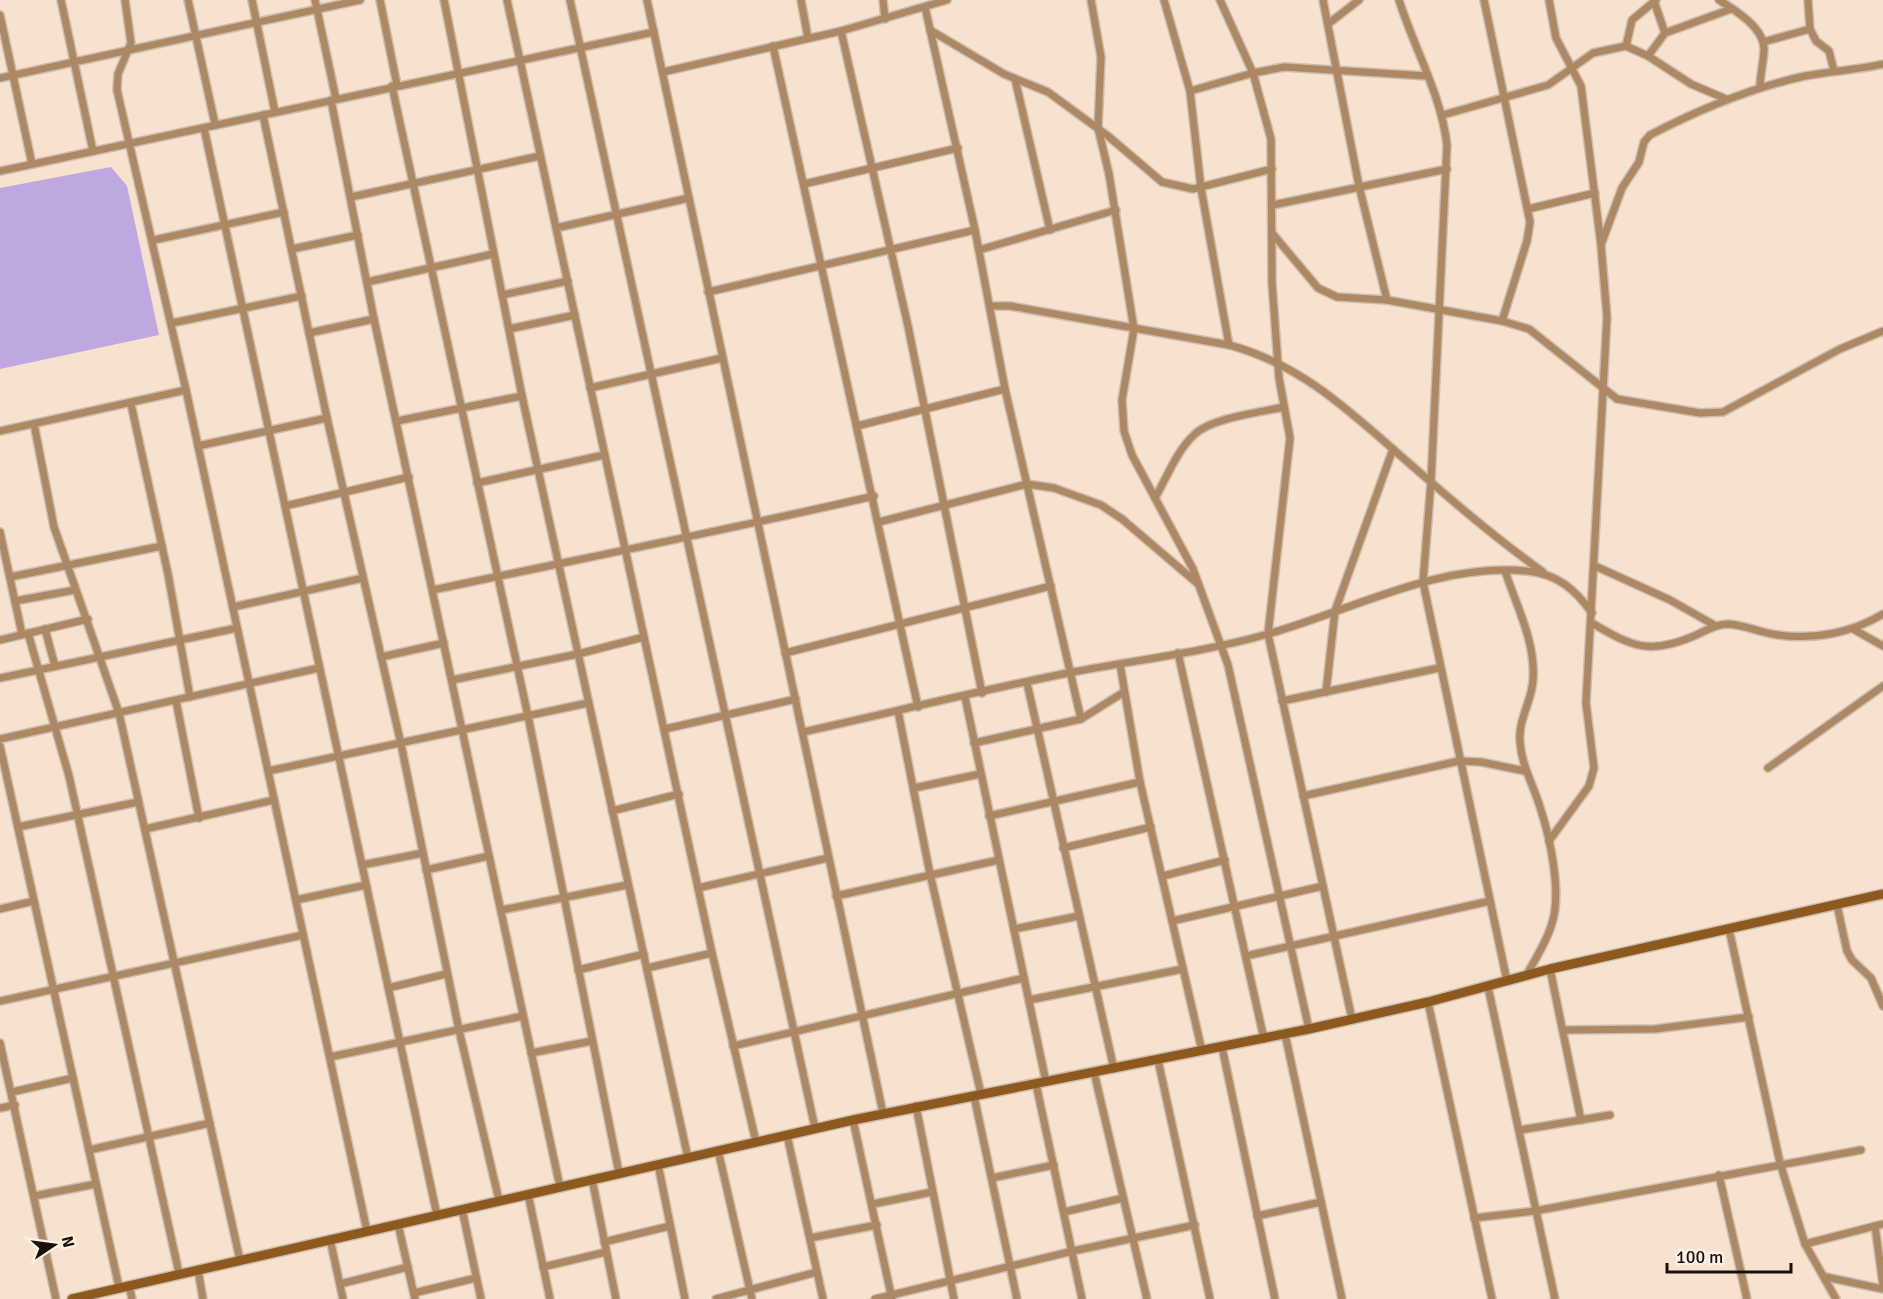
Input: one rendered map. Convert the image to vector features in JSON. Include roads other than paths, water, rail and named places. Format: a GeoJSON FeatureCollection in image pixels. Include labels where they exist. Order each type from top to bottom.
{"type":"FeatureCollection","features":[{"type":"Feature","properties":{"kind":"street"},"geometry":{"type":"LineString","coordinates":[[61,0],[93,151]]}},
{"type":"Feature","properties":{"kind":"street"},"geometry":{"type":"LineString","coordinates":[[125,0],[131,43],[117,81],[129,143],[154,240],[366,1231]]}},
{"type":"Feature","properties":{"kind":"street"},"geometry":{"type":"LineString","coordinates":[[188,0],[215,124]]}},
{"type":"Feature","properties":{"kind":"street"},"geometry":{"type":"LineString","coordinates":[[252,0],[275,112]]}},
{"type":"Feature","properties":{"kind":"street"},"geometry":{"type":"LineString","coordinates":[[315,0],[374,319],[560,1187]]}},
{"type":"Feature","properties":{"kind":"street"},"geometry":{"type":"LineString","coordinates":[[0,78],[257,20],[360,0]]}},
{"type":"Feature","properties":{"kind":"street"},"geometry":{"type":"LineString","coordinates":[[380,0],[413,183],[528,716],[619,1173]]}},
{"type":"Feature","properties":{"kind":"street"},"geometry":{"type":"LineString","coordinates":[[444,0],[522,396],[688,1158]]}},
{"type":"Feature","properties":{"kind":"street"},"geometry":{"type":"LineString","coordinates":[[507,0],[712,953],[756,1142]]}},
{"type":"Feature","properties":{"kind":"street"},"geometry":{"type":"LineString","coordinates":[[570,0],[619,215],[815,1128]]}},
{"type":"Feature","properties":{"kind":"street"},"geometry":{"type":"LineString","coordinates":[[647,0],[883,1113]]}},
{"type":"Feature","properties":{"kind":"street"},"geometry":{"type":"LineString","coordinates":[[801,0],[808,38]]}},
{"type":"Feature","properties":{"kind":"street"},"geometry":{"type":"LineString","coordinates":[[883,0],[885,19]]}},
{"type":"Feature","properties":{"kind":"street"},"geometry":{"type":"LineString","coordinates":[[663,72],[841,31],[946,0]]}},
{"type":"Feature","properties":{"kind":"street"},"geometry":{"type":"LineString","coordinates":[[1091,0],[1101,57],[1098,128],[1116,210],[1134,329],[1122,417],[1127,442],[1199,585],[1228,665],[1309,1029]]}},
{"type":"Feature","properties":{"kind":"street"},"geometry":{"type":"LineString","coordinates":[[1164,0],[1190,91],[1201,188],[1229,345]]}},
{"type":"Feature","properties":{"kind":"street"},"geometry":{"type":"LineString","coordinates":[[1220,0],[1253,73],[1268,122],[1272,169],[1272,233],[1278,362],[1289,454],[1268,634],[1352,1019]]}},
{"type":"Feature","properties":{"kind":"street"},"geometry":{"type":"LineString","coordinates":[[1323,0],[1359,186],[1387,300]]}},
{"type":"Feature","properties":{"kind":"street"},"geometry":{"type":"LineString","coordinates":[[1328,24],[1359,0]]}},
{"type":"Feature","properties":{"kind":"street"},"geometry":{"type":"LineString","coordinates":[[1399,0],[1443,115],[1448,145],[1431,482],[1423,582],[1439,668],[1507,981]]}},
{"type":"Feature","properties":{"kind":"street"},"geometry":{"type":"LineString","coordinates":[[1484,0],[1528,208],[1530,230],[1502,321]]}},
{"type":"Feature","properties":{"kind":"street"},"geometry":{"type":"LineString","coordinates":[[1549,0],[1556,38],[1573,66],[1583,94],[1601,245],[1606,317],[1586,716],[1593,759],[1593,776],[1549,841]]}},
{"type":"Feature","properties":{"kind":"street"},"geometry":{"type":"LineString","coordinates":[[1719,0],[1758,31],[1763,42],[1760,87]]}},
{"type":"Feature","properties":{"kind":"street"},"geometry":{"type":"LineString","coordinates":[[1808,0],[1810,29],[1816,41],[1830,53],[1834,71]]}},
{"type":"Feature","properties":{"kind":"street"},"geometry":{"type":"LineString","coordinates":[[1626,46],[1632,20],[1655,1],[1665,33]]}},
{"type":"Feature","properties":{"kind":"street"},"geometry":{"type":"LineString","coordinates":[[925,7],[958,148],[1005,389],[1082,719]]}},
{"type":"Feature","properties":{"kind":"street"},"geometry":{"type":"LineString","coordinates":[[1648,56],[1665,33],[1731,9]]}},
{"type":"Feature","properties":{"kind":"street"},"geometry":{"type":"LineString","coordinates":[[0,15],[32,164]]}},
{"type":"Feature","properties":{"kind":"street"},"geometry":{"type":"LineString","coordinates":[[1763,42],[1810,29]]}},
{"type":"Feature","properties":{"kind":"street"},"geometry":{"type":"LineString","coordinates":[[930,30],[1015,79],[1048,92],[1098,128],[1162,182],[1184,189],[1201,188],[1272,169]]}},
{"type":"Feature","properties":{"kind":"street"},"geometry":{"type":"LineString","coordinates":[[841,31],[874,167],[982,693]]}},
{"type":"Feature","properties":{"kind":"street"},"geometry":{"type":"LineString","coordinates":[[0,171],[519,58],[654,32]]}},
{"type":"Feature","properties":{"kind":"street"},"geometry":{"type":"LineString","coordinates":[[773,46],[874,496],[918,706]]}},
{"type":"Feature","properties":{"kind":"street"},"geometry":{"type":"LineString","coordinates":[[1443,115],[1548,85],[1593,53],[1626,46],[1648,56],[1691,84],[1726,99]]}},
{"type":"Feature","properties":{"kind":"street"},"geometry":{"type":"LineString","coordinates":[[1601,245],[1622,188],[1641,156],[1646,138],[1726,99],[1760,87],[1834,71],[1883,64]]}},
{"type":"Feature","properties":{"kind":"street"},"geometry":{"type":"LineString","coordinates":[[1190,91],[1253,73],[1284,67],[1427,76]]}},
{"type":"Feature","properties":{"kind":"street"},"geometry":{"type":"LineString","coordinates":[[1015,79],[1050,230]]}},
{"type":"Feature","properties":{"kind":"street"},"geometry":{"type":"LineString","coordinates":[[263,115],[327,418],[401,744],[446,974],[499,1200]]}},
{"type":"Feature","properties":{"kind":"street"},"geometry":{"type":"LineString","coordinates":[[204,128],[437,1215]]}},
{"type":"Feature","properties":{"kind":"street"},"geometry":{"type":"LineString","coordinates":[[804,184],[958,148]]}},
{"type":"Feature","properties":{"kind":"street"},"geometry":{"type":"LineString","coordinates":[[351,197],[540,156]]}},
{"type":"Feature","properties":{"kind":"street"},"geometry":{"type":"LineString","coordinates":[[1273,205],[1447,169]]}},
{"type":"Feature","properties":{"kind":"street"},"geometry":{"type":"LineString","coordinates":[[1528,208],[1595,193]]}},
{"type":"Feature","properties":{"kind":"street"},"geometry":{"type":"LineString","coordinates":[[556,228],[689,198]]}},
{"type":"Feature","properties":{"kind":"street"},"geometry":{"type":"LineString","coordinates":[[979,250],[1116,210]]}},
{"type":"Feature","properties":{"kind":"street"},"geometry":{"type":"LineString","coordinates":[[154,240],[284,212]]}},
{"type":"Feature","properties":{"kind":"street"},"geometry":{"type":"LineString","coordinates":[[708,292],[975,230]]}},
{"type":"Feature","properties":{"kind":"street"},"geometry":{"type":"LineString","coordinates":[[1272,233],[1318,288],[1326,294],[1337,297],[1387,300],[1502,321],[1529,329],[1604,389],[1626,402],[1700,413],[1723,412],[1840,349],[1883,331]]}},
{"type":"Feature","properties":{"kind":"street"},"geometry":{"type":"LineString","coordinates":[[292,249],[358,235]]}},
{"type":"Feature","properties":{"kind":"street"},"geometry":{"type":"LineString","coordinates":[[367,282],[493,254]]}},
{"type":"Feature","properties":{"kind":"street"},"geometry":{"type":"LineString","coordinates":[[502,295],[568,281]]}},
{"type":"Feature","properties":{"kind":"street"},"geometry":{"type":"LineString","coordinates":[[172,323],[302,296]]}},
{"type":"Feature","properties":{"kind":"street"},"geometry":{"type":"LineString","coordinates":[[990,306],[1010,306],[1229,345],[1278,362],[1337,400],[1504,544],[1545,574],[1572,588],[1592,613]]}},
{"type":"Feature","properties":{"kind":"street"},"geometry":{"type":"LineString","coordinates":[[509,329],[574,315]]}},
{"type":"Feature","properties":{"kind":"street"},"geometry":{"type":"LineString","coordinates":[[309,333],[374,319]]}},
{"type":"Feature","properties":{"kind":"street"},"geometry":{"type":"LineString","coordinates":[[590,388],[722,358]]}},
{"type":"Feature","properties":{"kind":"street"},"geometry":{"type":"LineString","coordinates":[[857,426],[1005,389]]}},
{"type":"Feature","properties":{"kind":"street"},"geometry":{"type":"LineString","coordinates":[[0,431],[131,404],[186,390]]}},
{"type":"Feature","properties":{"kind":"street"},"geometry":{"type":"LineString","coordinates":[[397,421],[522,396]]}},
{"type":"Feature","properties":{"kind":"street"},"geometry":{"type":"LineString","coordinates":[[131,404],[162,546],[190,697]]}},
{"type":"Feature","properties":{"kind":"street"},"geometry":{"type":"LineString","coordinates":[[1155,498],[1185,445],[1197,432],[1220,422],[1284,407]]}},
{"type":"Feature","properties":{"kind":"street"},"geometry":{"type":"LineString","coordinates":[[198,446],[327,418]]}},
{"type":"Feature","properties":{"kind":"street"},"geometry":{"type":"LineString","coordinates":[[34,424],[54,527],[66,567],[88,619],[119,713],[240,1260]]}},
{"type":"Feature","properties":{"kind":"street"},"geometry":{"type":"LineString","coordinates":[[1326,692],[1335,611],[1393,449]]}},
{"type":"Feature","properties":{"kind":"street"},"geometry":{"type":"LineString","coordinates":[[477,483],[604,454]]}},
{"type":"Feature","properties":{"kind":"street"},"geometry":{"type":"LineString","coordinates":[[285,506],[409,477]]}},
{"type":"Feature","properties":{"kind":"street"},"geometry":{"type":"LineString","coordinates":[[879,522],[1027,484],[1054,488],[1101,505],[1122,519],[1199,585]]}},
{"type":"Feature","properties":{"kind":"street"},"geometry":{"type":"LineString","coordinates":[[433,590],[625,548],[757,523],[874,496]]}},
{"type":"Feature","properties":{"kind":"street"},"geometry":{"type":"LineString","coordinates":[[0,532],[15,601],[38,669],[78,815],[179,1273]]}},
{"type":"Feature","properties":{"kind":"street"},"geometry":{"type":"LineString","coordinates":[[10,577],[162,546]]}},
{"type":"Feature","properties":{"kind":"street"},"geometry":{"type":"LineString","coordinates":[[1595,566],[1670,600],[1716,626]]}},
{"type":"Feature","properties":{"kind":"street"},"geometry":{"type":"LineString","coordinates":[[803,732],[1072,672],[1268,634],[1423,582],[1505,571],[1545,574]]}},
{"type":"Feature","properties":{"kind":"street"},"geometry":{"type":"LineString","coordinates":[[1505,571],[1527,631],[1533,660],[1531,693],[1520,731],[1525,771],[1540,804],[1549,841],[1556,909],[1549,932],[1526,976]]}},
{"type":"Feature","properties":{"kind":"street"},"geometry":{"type":"LineString","coordinates":[[232,607],[363,578]]}},
{"type":"Feature","properties":{"kind":"street"},"geometry":{"type":"LineString","coordinates":[[785,653],[1051,586]]}},
{"type":"Feature","properties":{"kind":"street"},"geometry":{"type":"LineString","coordinates":[[15,601],[75,590]]}},
{"type":"Feature","properties":{"kind":"street"},"geometry":{"type":"LineString","coordinates":[[1592,623],[1615,636],[1650,648],[1674,644],[1716,626],[1737,625],[1794,636],[1812,636],[1853,629],[1883,614]]}},
{"type":"Feature","properties":{"kind":"street"},"geometry":{"type":"LineString","coordinates":[[0,640],[88,619]]}},
{"type":"Feature","properties":{"kind":"street"},"geometry":{"type":"LineString","coordinates":[[0,678],[237,628]]}},
{"type":"Feature","properties":{"kind":"street"},"geometry":{"type":"LineString","coordinates":[[45,629],[55,666]]}},
{"type":"Feature","properties":{"kind":"street"},"geometry":{"type":"LineString","coordinates":[[1853,629],[1883,646]]}},
{"type":"Feature","properties":{"kind":"street"},"geometry":{"type":"LineString","coordinates":[[452,680],[579,654],[644,637]]}},
{"type":"Feature","properties":{"kind":"street"},"geometry":{"type":"LineString","coordinates":[[381,657],[444,643]]}},
{"type":"Feature","properties":{"kind":"street"},"geometry":{"type":"LineString","coordinates":[[1178,653],[1264,1039]]}},
{"type":"Feature","properties":{"kind":"street"},"geometry":{"type":"LineString","coordinates":[[1120,664],[1140,782],[1202,1052]]}},
{"type":"Feature","properties":{"kind":"street"},"geometry":{"type":"LineString","coordinates":[[0,739],[54,729],[319,668]]}},
{"type":"Feature","properties":{"kind":"street"},"geometry":{"type":"LineString","coordinates":[[1282,701],[1439,668]]}},
{"type":"Feature","properties":{"kind":"street"},"geometry":{"type":"LineString","coordinates":[[1027,683],[1093,985],[1114,1069]]}},
{"type":"Feature","properties":{"kind":"street"},"geometry":{"type":"LineString","coordinates":[[1768,768],[1883,686]]}},
{"type":"Feature","properties":{"kind":"street"},"geometry":{"type":"LineString","coordinates":[[974,743],[1082,719],[1124,692]]}},
{"type":"Feature","properties":{"kind":"street"},"geometry":{"type":"LineString","coordinates":[[965,697],[1029,1000],[1054,1165],[1082,1299]]}},
{"type":"Feature","properties":{"kind":"street"},"geometry":{"type":"LineString","coordinates":[[665,729],[796,699]]}},
{"type":"Feature","properties":{"kind":"street"},"geometry":{"type":"LineString","coordinates":[[176,700],[199,818]]}},
{"type":"Feature","properties":{"kind":"street"},"geometry":{"type":"LineString","coordinates":[[268,771],[588,704]]}},
{"type":"Feature","properties":{"kind":"street"},"geometry":{"type":"LineString","coordinates":[[898,711],[930,874],[978,1095],[992,1178],[1017,1299]]}},
{"type":"Feature","properties":{"kind":"street"},"geometry":{"type":"LineString","coordinates":[[0,746],[119,1287]]}},
{"type":"Feature","properties":{"kind":"street"},"geometry":{"type":"LineString","coordinates":[[1303,796],[1459,761],[1481,762],[1525,771]]}},
{"type":"Feature","properties":{"kind":"street"},"geometry":{"type":"LineString","coordinates":[[914,788],[980,774]]}},
{"type":"Feature","properties":{"kind":"street"},"geometry":{"type":"LineString","coordinates":[[989,816],[1140,782]]}},
{"type":"Feature","properties":{"kind":"street"},"geometry":{"type":"LineString","coordinates":[[612,811],[679,794]]}},
{"type":"Feature","properties":{"kind":"street"},"geometry":{"type":"LineString","coordinates":[[145,829],[274,800]]}},
{"type":"Feature","properties":{"kind":"street"},"geometry":{"type":"LineString","coordinates":[[18,827],[138,802]]}},
{"type":"Feature","properties":{"kind":"street"},"geometry":{"type":"LineString","coordinates":[[1064,848],[1151,827]]}},
{"type":"Feature","properties":{"kind":"street"},"geometry":{"type":"LineString","coordinates":[[362,865],[423,853]]}},
{"type":"Feature","properties":{"kind":"street"},"geometry":{"type":"LineString","coordinates":[[426,870],[489,856]]}},
{"type":"Feature","properties":{"kind":"street"},"geometry":{"type":"LineString","coordinates":[[698,888],[828,858]]}},
{"type":"Feature","properties":{"kind":"street"},"geometry":{"type":"LineString","coordinates":[[836,896],[999,860]]}},
{"type":"Feature","properties":{"kind":"street"},"geometry":{"type":"LineString","coordinates":[[1163,876],[1225,860]]}},
{"type":"Feature","properties":{"kind":"street"},"geometry":{"type":"LineString","coordinates":[[296,900],[366,885]]}},
{"type":"Feature","properties":{"kind":"street"},"geometry":{"type":"LineString","coordinates":[[502,910],[627,885]]}},
{"type":"Feature","properties":{"kind":"street"},"geometry":{"type":"LineString","coordinates":[[1172,921],[1323,886]]}},
{"type":"Feature","properties":{"kind":"street"},"geometry":{"type":"LineString","coordinates":[[72,1299],[883,1113],[1202,1052],[1309,1029],[1428,1002],[1550,969],[1883,894]]}},
{"type":"Feature","properties":{"kind":"street"},"geometry":{"type":"LineString","coordinates":[[0,909],[34,900]]}},
{"type":"Feature","properties":{"kind":"street"},"geometry":{"type":"LineString","coordinates":[[1246,956],[1490,902]]}},
{"type":"Feature","properties":{"kind":"street"},"geometry":{"type":"LineString","coordinates":[[1837,905],[1847,951],[1852,960],[1871,978],[1883,1006]]}},
{"type":"Feature","properties":{"kind":"street"},"geometry":{"type":"LineString","coordinates":[[1014,929],[1079,916]]}},
{"type":"Feature","properties":{"kind":"street"},"geometry":{"type":"LineString","coordinates":[[1729,929],[1780,1163],[1805,1244],[1826,1277],[1836,1299]]}},
{"type":"Feature","properties":{"kind":"street"},"geometry":{"type":"LineString","coordinates":[[0,1001],[303,935]]}},
{"type":"Feature","properties":{"kind":"street"},"geometry":{"type":"LineString","coordinates":[[647,968],[712,953]]}},
{"type":"Feature","properties":{"kind":"street"},"geometry":{"type":"LineString","coordinates":[[578,970],[644,954]]}},
{"type":"Feature","properties":{"kind":"street"},"geometry":{"type":"LineString","coordinates":[[1029,1000],[1093,985],[1183,969]]}},
{"type":"Feature","properties":{"kind":"street"},"geometry":{"type":"LineString","coordinates":[[1550,969],[1581,1120]]}},
{"type":"Feature","properties":{"kind":"street"},"geometry":{"type":"LineString","coordinates":[[388,988],[446,974]]}},
{"type":"Feature","properties":{"kind":"street"},"geometry":{"type":"LineString","coordinates":[[733,1046],[1024,978]]}},
{"type":"Feature","properties":{"kind":"street"},"geometry":{"type":"LineString","coordinates":[[1488,987],[1555,1299]]}},
{"type":"Feature","properties":{"kind":"street"},"geometry":{"type":"LineString","coordinates":[[1428,1002],[1492,1299]]}},
{"type":"Feature","properties":{"kind":"street"},"geometry":{"type":"LineString","coordinates":[[330,1058],[523,1016]]}},
{"type":"Feature","properties":{"kind":"street"},"geometry":{"type":"LineString","coordinates":[[1563,1030],[1655,1029],[1749,1017]]}},
{"type":"Feature","properties":{"kind":"street"},"geometry":{"type":"LineString","coordinates":[[1285,1034],[1342,1299]]}},
{"type":"Feature","properties":{"kind":"street"},"geometry":{"type":"LineString","coordinates":[[531,1053],[592,1041]]}},
{"type":"Feature","properties":{"kind":"street"},"geometry":{"type":"LineString","coordinates":[[0,1043],[56,1299]]}},
{"type":"Feature","properties":{"kind":"street"},"geometry":{"type":"LineString","coordinates":[[1222,1047],[1275,1299]]}},
{"type":"Feature","properties":{"kind":"street"},"geometry":{"type":"LineString","coordinates":[[1158,1060],[1210,1299]]}},
{"type":"Feature","properties":{"kind":"street"},"geometry":{"type":"LineString","coordinates":[[1094,1072],[1147,1299]]}},
{"type":"Feature","properties":{"kind":"street"},"geometry":{"type":"LineString","coordinates":[[12,1092],[73,1078]]}},
{"type":"Feature","properties":{"kind":"street"},"geometry":{"type":"LineString","coordinates":[[0,1108],[15,1105]]}},
{"type":"Feature","properties":{"kind":"street"},"geometry":{"type":"LineString","coordinates":[[916,1107],[954,1299]]}},
{"type":"Feature","properties":{"kind":"street"},"geometry":{"type":"LineString","coordinates":[[1520,1130],[1610,1115]]}},
{"type":"Feature","properties":{"kind":"street"},"geometry":{"type":"LineString","coordinates":[[853,1120],[892,1297]]}},
{"type":"Feature","properties":{"kind":"street"},"geometry":{"type":"LineString","coordinates":[[89,1150],[210,1123]]}},
{"type":"Feature","properties":{"kind":"street"},"geometry":{"type":"LineString","coordinates":[[787,1135],[823,1299]]}},
{"type":"Feature","properties":{"kind":"street"},"geometry":{"type":"LineString","coordinates":[[718,1150],[752,1299]]}},
{"type":"Feature","properties":{"kind":"street"},"geometry":{"type":"LineString","coordinates":[[1474,1218],[1535,1211],[1780,1163],[1862,1150]]}},
{"type":"Feature","properties":{"kind":"street"},"geometry":{"type":"LineString","coordinates":[[658,1164],[685,1299]]}},
{"type":"Feature","properties":{"kind":"street"},"geometry":{"type":"LineString","coordinates":[[992,1178],[1054,1165]]}},
{"type":"Feature","properties":{"kind":"street"},"geometry":{"type":"LineString","coordinates":[[1719,1175],[1747,1299]]}},
{"type":"Feature","properties":{"kind":"street"},"geometry":{"type":"LineString","coordinates":[[592,1179],[615,1299]]}},
{"type":"Feature","properties":{"kind":"street"},"geometry":{"type":"LineString","coordinates":[[34,1196],[96,1184]]}},
{"type":"Feature","properties":{"kind":"street"},"geometry":{"type":"LineString","coordinates":[[873,1204],[932,1192]]}},
{"type":"Feature","properties":{"kind":"street"},"geometry":{"type":"LineString","coordinates":[[528,1194],[550,1299]]}},
{"type":"Feature","properties":{"kind":"street"},"geometry":{"type":"LineString","coordinates":[[1064,1212],[1124,1198]]}},
{"type":"Feature","properties":{"kind":"street"},"geometry":{"type":"LineString","coordinates":[[1257,1216],[1321,1202]]}},
{"type":"Feature","properties":{"kind":"street"},"geometry":{"type":"LineString","coordinates":[[462,1209],[481,1299]]}},
{"type":"Feature","properties":{"kind":"street"},"geometry":{"type":"LineString","coordinates":[[398,1224],[414,1296],[476,1278]]}},
{"type":"Feature","properties":{"kind":"street"},"geometry":{"type":"LineString","coordinates":[[1805,1244],[1883,1224]]}},
{"type":"Feature","properties":{"kind":"street"},"geometry":{"type":"LineString","coordinates":[[810,1238],[877,1225]]}},
{"type":"Feature","properties":{"kind":"street"},"geometry":{"type":"LineString","coordinates":[[875,1299],[950,1283],[1073,1251],[1195,1225]]}},
{"type":"Feature","properties":{"kind":"street"},"geometry":{"type":"LineString","coordinates":[[604,1242],[670,1226]]}},
{"type":"Feature","properties":{"kind":"street"},"geometry":{"type":"LineString","coordinates":[[1826,1277],[1883,1287],[1875,1226]]}},
{"type":"Feature","properties":{"kind":"street"},"geometry":{"type":"LineString","coordinates":[[330,1239],[343,1299]]}},
{"type":"Feature","properties":{"kind":"street"},"geometry":{"type":"LineString","coordinates":[[543,1267],[606,1252]]}},
{"type":"Feature","properties":{"kind":"street"},"geometry":{"type":"LineString","coordinates":[[340,1284],[408,1267]]}},
{"type":"Feature","properties":{"kind":"street"},"geometry":{"type":"LineString","coordinates":[[198,1270],[203,1299]]}},
{"type":"Feature","properties":{"kind":"street"},"geometry":{"type":"LineString","coordinates":[[716,1299],[817,1272]]}},
{"type":"Feature","properties":{"kind":"street"},"geometry":{"type":"LineString","coordinates":[[129,1285],[132,1299]]}}]}
